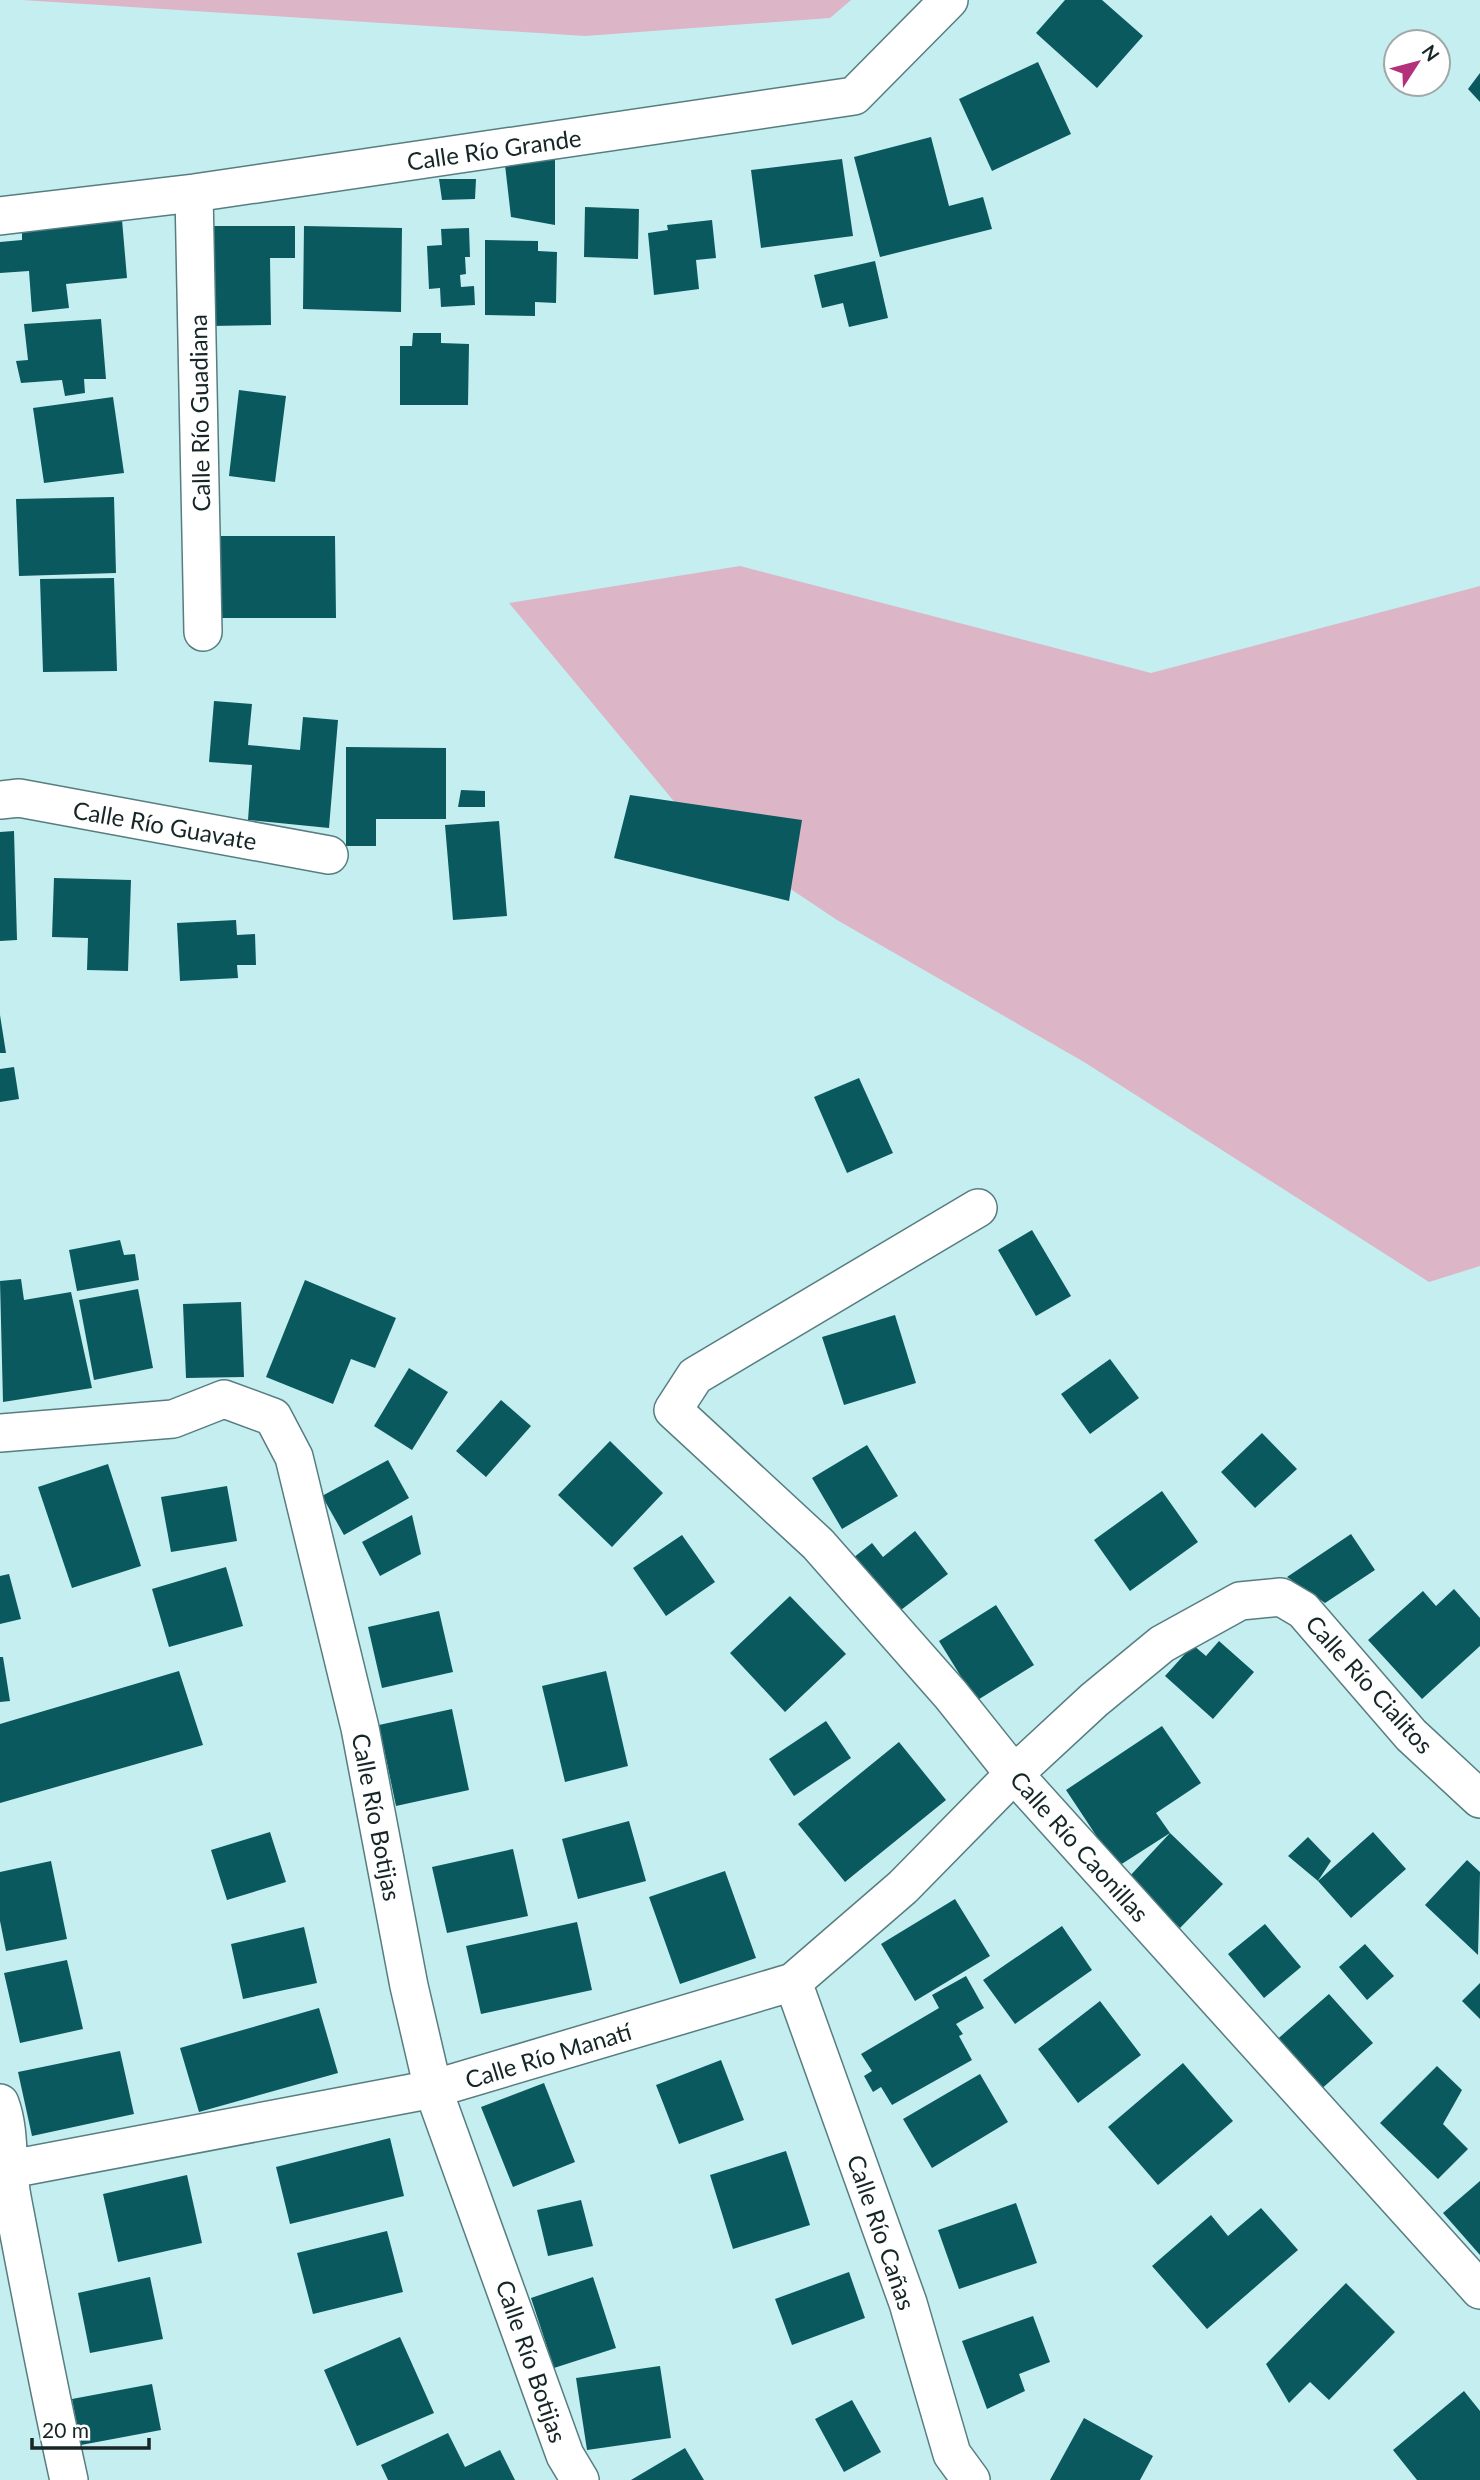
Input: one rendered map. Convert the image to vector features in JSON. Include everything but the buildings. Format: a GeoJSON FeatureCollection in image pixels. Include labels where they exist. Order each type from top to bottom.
{"type":"FeatureCollection","features":[{"type":"Feature","properties":{"kind":"street","name":"Calle Río Grande"},"geometry":{"type":"LineString","coordinates":[[0,216],[194,193],[854,96],[949,0]]}},
{"type":"Feature","properties":{"kind":"street","name":"Calle Río Guadiana"},"geometry":{"type":"LineString","coordinates":[[194,193],[203,632]]}},
{"type":"Feature","properties":{"kind":"street","name":"Calle Río Guavate"},"geometry":{"type":"LineString","coordinates":[[0,800],[19,798],[329,855]]}},
{"type":"Feature","properties":{"kind":"street","name":"Calle Río Caonillas"},"geometry":{"type":"LineString","coordinates":[[978,1208],[695,1376],[673,1410],[818,1544],[951,1695],[1014,1774],[1480,2290]]}},
{"type":"Feature","properties":{"kind":"street","name":"Calle Río Botijas"},"geometry":{"type":"LineString","coordinates":[[0,1433],[173,1419],[224,1399],[273,1417],[294,1457],[360,1728],[409,1986],[433,2089],[565,2455],[580,2480]]}},
{"type":"Feature","properties":{"kind":"street","name":"Calle Río Cialitos"},"geometry":{"type":"LineString","coordinates":[[1014,1774],[1094,1700],[1163,1644],[1240,1601],[1281,1597],[1303,1610],[1411,1735],[1480,1799]]}},
{"type":"Feature","properties":{"kind":"street","name":"Calle Río Manatí"},"geometry":{"type":"LineString","coordinates":[[4,2171],[433,2089],[793,1982],[904,1886],[1014,1774]]}},
{"type":"Feature","properties":{"kind":"street","name":"Calle Río Cañas"},"geometry":{"type":"LineString","coordinates":[[793,1982],[908,2303],[952,2454],[971,2480]]}},
{"type":"Feature","properties":{"kind":"street"},"geometry":{"type":"LineString","coordinates":[[0,2103],[6,2119],[4,2171],[69,2480]]}},
{"type":"Feature","properties":{"kind":"shaded area"},"geometry":{"type":"Polygon","coordinates":[[[22,0],[851,0],[830,18],[585,36],[22,0]]]}},
{"type":"Feature","properties":{"kind":"shaded area"},"geometry":{"type":"Polygon","coordinates":[[[740,566],[1151,673],[1480,586],[1480,1266],[1429,1282],[1084,1062],[837,920],[692,823],[509,603],[740,566]]]}}]}
